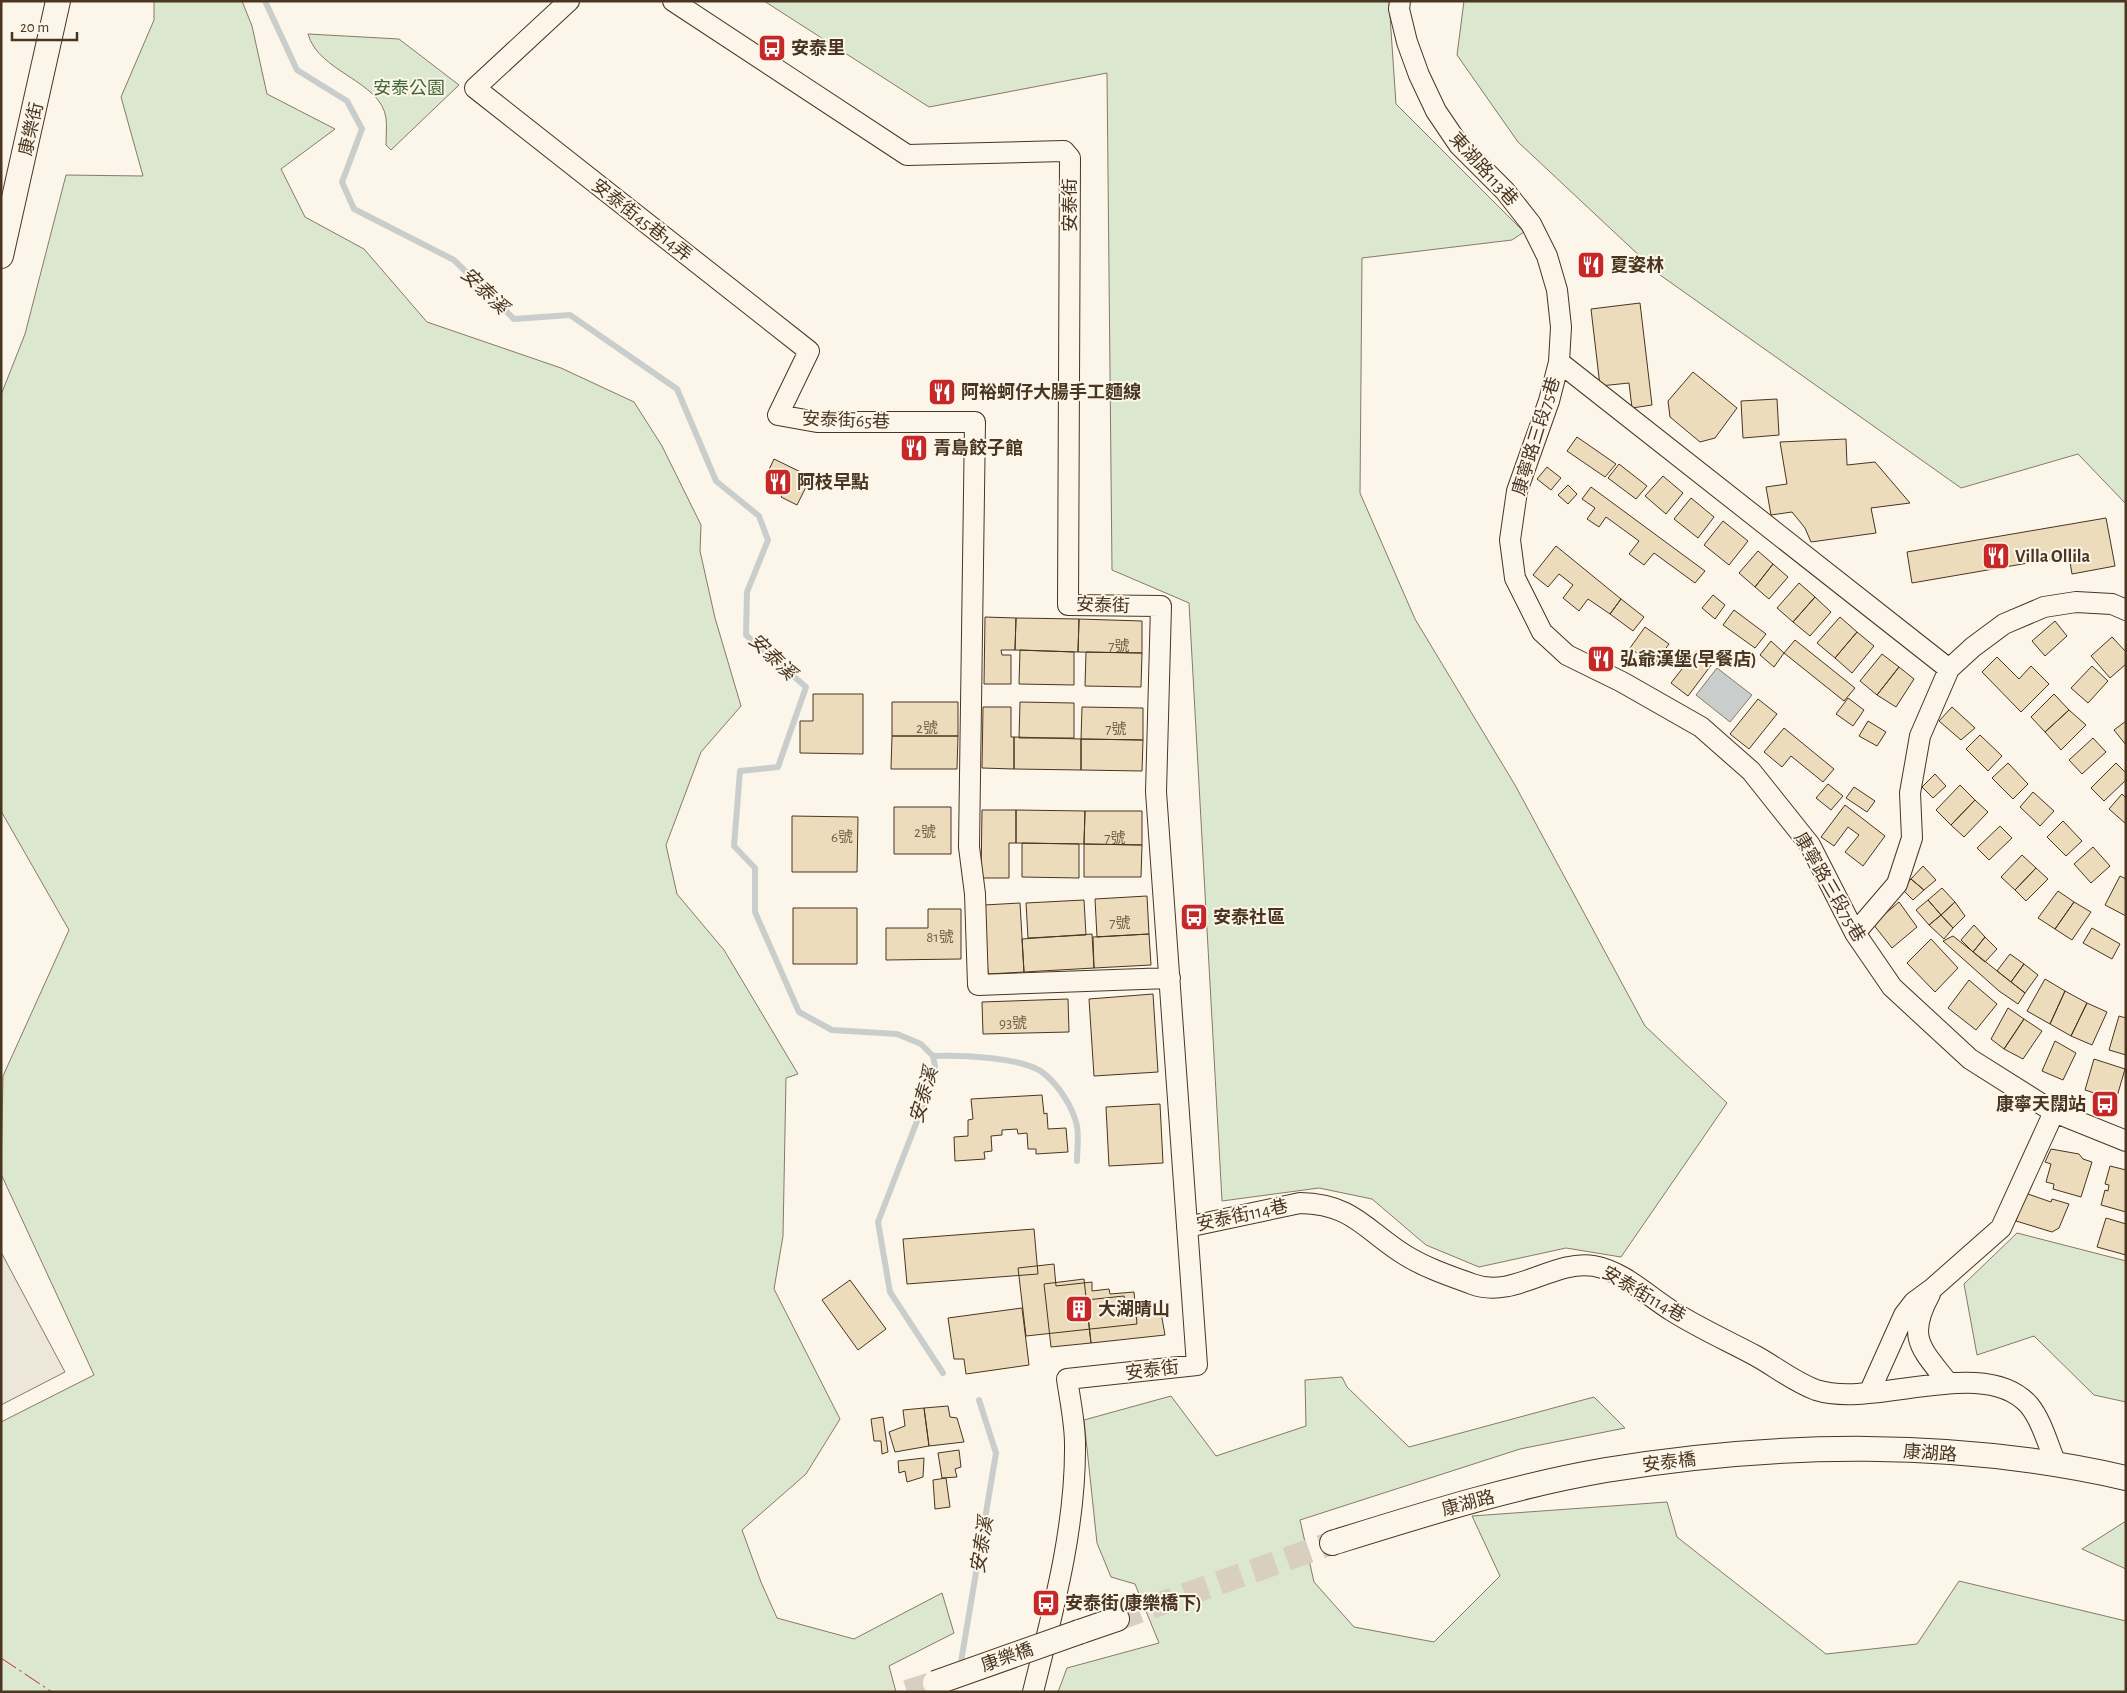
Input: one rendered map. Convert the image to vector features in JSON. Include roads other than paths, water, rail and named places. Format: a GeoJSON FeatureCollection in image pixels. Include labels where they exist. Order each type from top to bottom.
{"type":"FeatureCollection","features":[{"type":"Feature","properties":{"kind":"street","name":"康樂街"},"geometry":{"type":"LineString","coordinates":[[1,256],[58,1]]}},
{"type":"Feature","properties":{"kind":"street","name":"安泰街45巷14弄"},"geometry":{"type":"LineString","coordinates":[[569,1],[475,88],[809,351],[778,415]]}},
{"type":"Feature","properties":{"kind":"street","name":"安泰街"},"geometry":{"type":"LineString","coordinates":[[673,1],[906,155],[1064,151],[1070,158],[1068,606],[1160,606],[1156,792],[1197,1365],[1068,1379],[1075,1442],[1074,1475],[1060,1586],[1033,1692]]}},
{"type":"Feature","properties":{"kind":"street","name":"東湖路113巷"},"geometry":{"type":"LineString","coordinates":[[1400,1],[1399,10],[1407,42],[1419,75],[1436,111],[1459,146],[1504,191],[1531,224]]}},
{"type":"Feature","properties":{"kind":"street","name":"康寧路三段75巷"},"geometry":{"type":"LineString","coordinates":[[1531,224],[1546,256],[1557,290],[1561,327],[1559,362],[1549,401],[1517,491],[1510,540],[1514,578],[1542,632],[1567,655],[1622,682],[1701,727],[1751,771],[1810,845],[1855,933],[1892,987],[1970,1059],[2054,1112],[2126,1141]]}},
{"type":"Feature","properties":{"kind":"street"},"geometry":{"type":"LineString","coordinates":[[1559,362],[1949,669]]}},
{"type":"Feature","properties":{"kind":"street","name":"安泰街65巷"},"geometry":{"type":"LineString","coordinates":[[778,415],[817,422],[975,422],[969,847],[975,894],[978,985],[1170,978]]}},
{"type":"Feature","properties":{"kind":"street"},"geometry":{"type":"LineString","coordinates":[[1855,933],[1897,884],[1912,838],[1910,794],[1920,736],[1949,669],[1973,647],[2004,624],[2044,607],[2076,602],[2112,604],[2126,610]]}},
{"type":"Feature","properties":{"kind":"street"},"geometry":{"type":"LineString","coordinates":[[1869,1393],[1904,1315],[1914,1302],[1933,1288],[2001,1228],[2054,1112]]}},
{"type":"Feature","properties":{"kind":"street","name":"安泰街114巷"},"geometry":{"type":"LineString","coordinates":[[1187,1227],[1300,1204],[1314,1204],[1346,1213],[1370,1227],[1403,1254],[1476,1286],[1489,1287],[1516,1284],[1566,1268],[1594,1266],[1610,1271],[1672,1311],[1756,1356],[1796,1381],[1816,1390],[1835,1394],[1869,1393],[1948,1383],[1981,1384],[2004,1388],[2030,1406],[2038,1420],[2056,1464]]}},
{"type":"Feature","properties":{"kind":"street"},"geometry":{"type":"LineString","coordinates":[[1933,1288],[1920,1315],[1916,1333],[1927,1356],[1948,1383]]}},
{"type":"Feature","properties":{"kind":"street","name":"康湖路"},"geometry":{"type":"LineString","coordinates":[[1733,1454],[1846,1449],[1912,1451],[2056,1464],[2126,1478]]}},
{"type":"Feature","properties":{"kind":"street","name":"安泰橋"},"geometry":{"type":"LineString","coordinates":[[1605,1470],[1733,1454]]}},
{"type":"Feature","properties":{"kind":"street","name":"康湖路"},"geometry":{"type":"LineString","coordinates":[[1332,1543],[1456,1506],[1605,1470]]}},
{"type":"Feature","properties":{"kind":"street","name":"康樂橋"},"geometry":{"type":"LineString","coordinates":[[935,1683],[1117,1619]]}},
{"type":"Feature","properties":{"kind":"waterway","name":"安泰溪"},"geometry":{"type":"LineString","coordinates":[[265,1],[297,70],[347,101],[362,129],[342,182],[354,209],[454,260],[514,319],[570,315],[677,389],[716,481],[759,516],[768,540],[747,592],[746,635],[806,687],[778,767],[740,771],[734,846],[755,868],[755,912],[799,1012],[832,1030],[897,1034],[921,1044],[933,1056],[935,1066],[919,1116],[878,1222],[890,1292],[943,1373]]}},
{"type":"Feature","properties":{"kind":"waterway"},"geometry":{"type":"LineString","coordinates":[[933,1056],[1005,1060],[1020,1063],[1042,1072],[1059,1089],[1072,1111],[1078,1130],[1077,1161]]}},
{"type":"Feature","properties":{"kind":"waterway","name":"安泰溪"},"geometry":{"type":"LineString","coordinates":[[960,1668],[996,1453],[979,1400]]}},
{"type":"Feature","properties":{"kind":"tunnel"},"geometry":{"type":"LineString","coordinates":[[1117,1619],[1332,1543]]}},
{"type":"Feature","properties":{"kind":"tunnel"},"geometry":{"type":"LineString","coordinates":[[907,1692],[935,1683]]}},
{"type":"Feature","properties":{"kind":"place","name":"安泰里"},"geometry":{"type":"Point","coordinates":[772,48]}},
{"type":"Feature","properties":{"kind":"place","name":"夏姿林"},"geometry":{"type":"Point","coordinates":[1591,265]}},
{"type":"Feature","properties":{"kind":"place","name":"阿裕蚵仔大腸手工麵線"},"geometry":{"type":"Point","coordinates":[942,392]}},
{"type":"Feature","properties":{"kind":"place","name":"青島餃子館"},"geometry":{"type":"Point","coordinates":[914,448]}},
{"type":"Feature","properties":{"kind":"place","name":"阿枝早點"},"geometry":{"type":"Point","coordinates":[778,482]}},
{"type":"Feature","properties":{"kind":"place","name":"Villa Ollila"},"geometry":{"type":"Point","coordinates":[1996,556]}},
{"type":"Feature","properties":{"kind":"place","name":"弘爺漢堡(早餐店)"},"geometry":{"type":"Point","coordinates":[1601,659]}},
{"type":"Feature","properties":{"kind":"place","name":"安泰社區"},"geometry":{"type":"Point","coordinates":[1194,917]}},
{"type":"Feature","properties":{"kind":"place","name":"康寧天闊站"},"geometry":{"type":"Point","coordinates":[2105,1104]}},
{"type":"Feature","properties":{"kind":"place","name":"大湖晴山"},"geometry":{"type":"Point","coordinates":[1079,1309]}},
{"type":"Feature","properties":{"kind":"place","name":"安泰街(康樂橋下)"},"geometry":{"type":"Point","coordinates":[1046,1603]}},
{"type":"Feature","properties":{"kind":"park label","name":"安泰公園"},"geometry":{"type":"Point","coordinates":[409,88]}}]}
